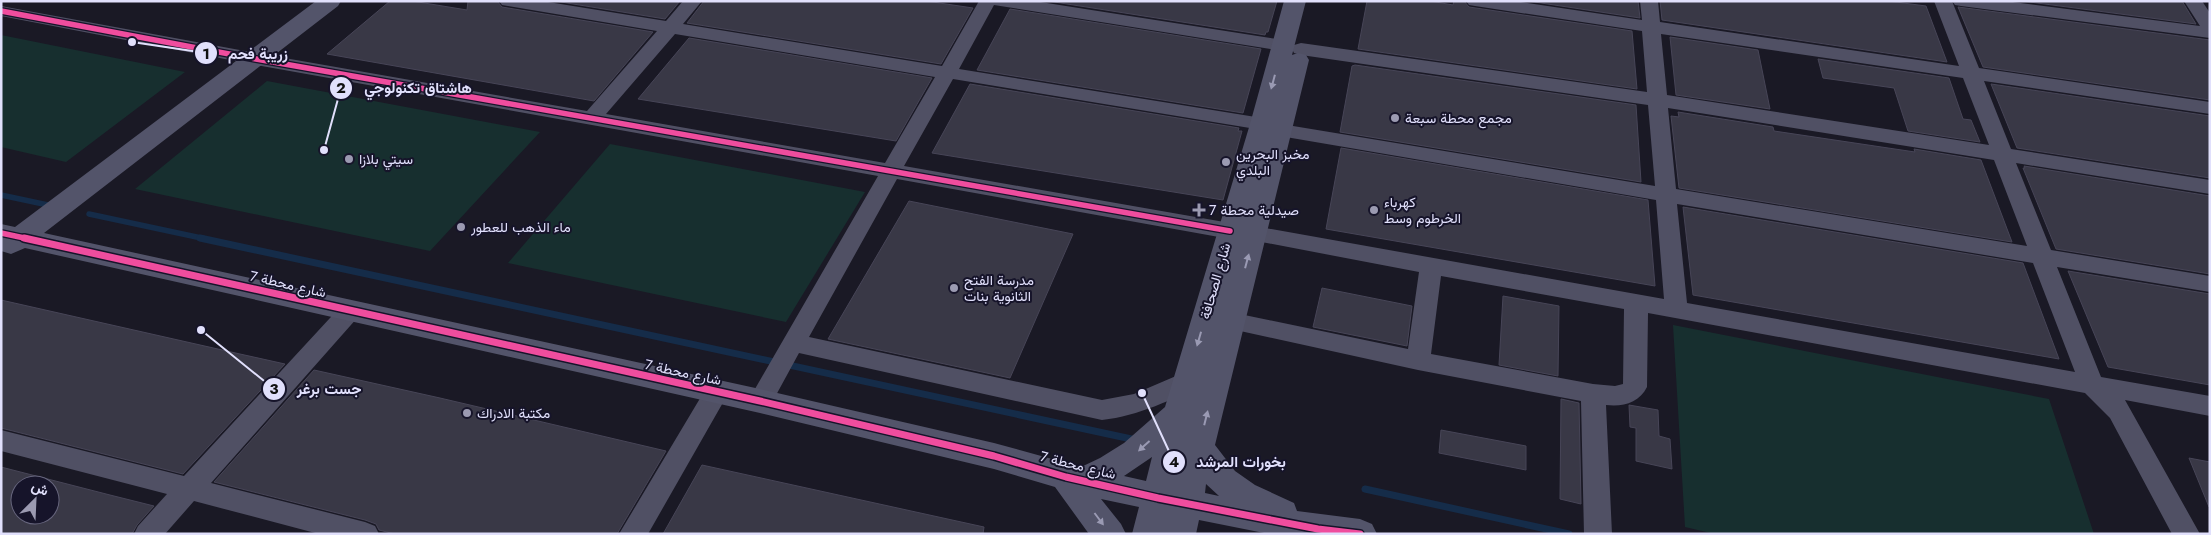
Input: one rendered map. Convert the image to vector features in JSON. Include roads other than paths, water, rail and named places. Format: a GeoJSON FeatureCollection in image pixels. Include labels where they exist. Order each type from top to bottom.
{"type":"FeatureCollection","features":[{"type":"Feature","properties":{"kind":"street"},"geometry":{"type":"LineString","coordinates":[[8,240],[256,59],[330,1]]}},
{"type":"Feature","properties":{"kind":"street"},"geometry":{"type":"LineString","coordinates":[[508,1],[2210,284]]}},
{"type":"Feature","properties":{"kind":"street"},"geometry":{"type":"LineString","coordinates":[[591,118],[693,1]]}},
{"type":"Feature","properties":{"kind":"street"},"geometry":{"type":"LineString","coordinates":[[760,401],[988,1]]}},
{"type":"Feature","properties":{"kind":"street"},"geometry":{"type":"LineString","coordinates":[[998,1],[1292,47],[1658,100],[2210,187]]}},
{"type":"Feature","properties":{"kind":"street","name":"شارع الصحافة"},"geometry":{"type":"LineString","coordinates":[[1175,512],[1179,412],[1186,382],[1242,233],[1292,47],[1295,1]]}},
{"type":"Feature","properties":{"kind":"street","name":"شارع الصحافة"},"geometry":{"type":"LineString","coordinates":[[1292,47],[1314,1]]}},
{"type":"Feature","properties":{"kind":"street"},"geometry":{"type":"LineString","coordinates":[[1475,1],[2210,108]]}},
{"type":"Feature","properties":{"kind":"street"},"geometry":{"type":"LineString","coordinates":[[1649,1],[1676,309]]}},
{"type":"Feature","properties":{"kind":"street"},"geometry":{"type":"LineString","coordinates":[[1943,1],[2092,385],[2118,411],[2186,534]]}},
{"type":"Feature","properties":{"kind":"street"},"geometry":{"type":"LineString","coordinates":[[1961,1],[2210,33]]}},
{"type":"Feature","properties":{"kind":"street"},"geometry":{"type":"LineString","coordinates":[[2193,1],[2210,27]]}},
{"type":"Feature","properties":{"kind":"street"},"geometry":{"type":"LineString","coordinates":[[1,11],[256,59],[890,172],[1431,265],[2210,406]]}},
{"type":"Feature","properties":{"kind":"street","name":"شارع الصحافة"},"geometry":{"type":"LineString","coordinates":[[1149,534],[1175,512],[1199,446],[1230,321],[1242,233]]}},
{"type":"Feature","properties":{"kind":"street","name":"شارع محطة 7"},"geometry":{"type":"LineString","coordinates":[[8,240],[760,401],[994,456],[1075,479],[1175,512],[1258,527],[1318,529],[1360,534]]}},
{"type":"Feature","properties":{"kind":"street"},"geometry":{"type":"LineString","coordinates":[[1418,361],[1431,265]]}},
{"type":"Feature","properties":{"kind":"street"},"geometry":{"type":"LineString","coordinates":[[1230,321],[1418,361],[1593,394],[1624,395],[1631,392],[1635,387],[1636,303]]}},
{"type":"Feature","properties":{"kind":"street"},"geometry":{"type":"LineString","coordinates":[[148,534],[350,312]]}},
{"type":"Feature","properties":{"kind":"street"},"geometry":{"type":"LineString","coordinates":[[794,343],[1102,410],[1150,399],[1218,367]]}},
{"type":"Feature","properties":{"kind":"street"},"geometry":{"type":"LineString","coordinates":[[634,534],[717,392]]}},
{"type":"Feature","properties":{"kind":"street"},"geometry":{"type":"LineString","coordinates":[[1593,394],[1598,534]]}},
{"type":"Feature","properties":{"kind":"street"},"geometry":{"type":"LineString","coordinates":[[1109,534],[1075,479],[1104,473],[1137,453],[1179,412]]}},
{"type":"Feature","properties":{"kind":"street"},"geometry":{"type":"LineString","coordinates":[[1,440],[365,534]]}},
{"type":"Feature","properties":{"kind":"street"},"geometry":{"type":"LineString","coordinates":[[1199,446],[1207,464],[1223,482],[1318,529]]}},
{"type":"Feature","properties":{"kind":"waterway"},"geometry":{"type":"LineString","coordinates":[[1,195],[48,205]]}},
{"type":"Feature","properties":{"kind":"waterway"},"geometry":{"type":"LineString","coordinates":[[89,214],[206,239]]}},
{"type":"Feature","properties":{"kind":"waterway"},"geometry":{"type":"LineString","coordinates":[[200,238],[1136,440]]}},
{"type":"Feature","properties":{"kind":"waterway"},"geometry":{"type":"LineString","coordinates":[[1365,489],[1569,534]]}},
{"type":"Feature","properties":{"kind":"place","name":"زريبة فحم"},"geometry":{"type":"Point","coordinates":[132,42]}},
{"type":"Feature","properties":{"kind":"place","name":"مجمع محطة سبعة"},"geometry":{"type":"Point","coordinates":[1395,118]}},
{"type":"Feature","properties":{"kind":"place","name":"هاشتاق تكنولوجي"},"geometry":{"type":"Point","coordinates":[324,150]}},
{"type":"Feature","properties":{"kind":"place","name":"سيتي بلازا"},"geometry":{"type":"Point","coordinates":[349,159]}},
{"type":"Feature","properties":{"kind":"place","name":"مخبز البحرين البلدي"},"geometry":{"type":"Point","coordinates":[1226,162]}},
{"type":"Feature","properties":{"kind":"place","name":"صيدلية محطة 7"},"geometry":{"type":"Point","coordinates":[1199,210]}},
{"type":"Feature","properties":{"kind":"place","name":"كهرباء الخرطوم وسط"},"geometry":{"type":"Point","coordinates":[1374,210]}},
{"type":"Feature","properties":{"kind":"place","name":"ماء الذهب للعطور"},"geometry":{"type":"Point","coordinates":[461,227]}},
{"type":"Feature","properties":{"kind":"place","name":"مدرسة الفتح الثانوية بنات"},"geometry":{"type":"Point","coordinates":[954,288]}},
{"type":"Feature","properties":{"kind":"place","name":"جست برغر"},"geometry":{"type":"Point","coordinates":[201,330]}},
{"type":"Feature","properties":{"kind":"place","name":"بخورات المرشد"},"geometry":{"type":"Point","coordinates":[1142,393]}},
{"type":"Feature","properties":{"kind":"place","name":"مكتبة الادراك"},"geometry":{"type":"Point","coordinates":[467,413]}}]}
